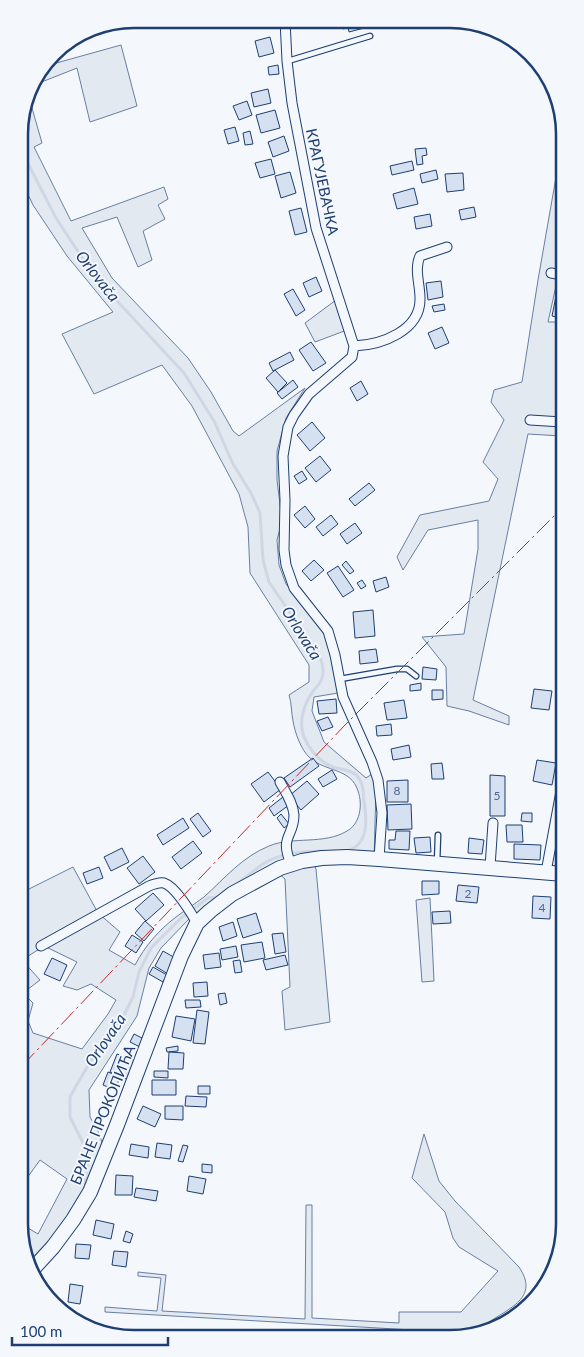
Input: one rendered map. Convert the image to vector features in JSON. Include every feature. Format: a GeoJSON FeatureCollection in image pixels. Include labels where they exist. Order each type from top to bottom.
{"type":"FeatureCollection","features":[{"type":"Feature","properties":{"kind":"street","name":"КРАГУЈЕВАЧКА"},"geometry":{"type":"LineString","coordinates":[[285,28],[286,61],[292,103],[316,228],[354,346]]}},
{"type":"Feature","properties":{"kind":"street"},"geometry":{"type":"LineString","coordinates":[[379,859],[382,813],[378,780],[343,697],[328,631],[294,588],[286,565],[284,550],[285,500],[283,456],[288,427],[301,404],[318,386],[352,357],[354,346],[376,343],[410,326],[420,310],[417,268],[420,256],[447,247]]}},
{"type":"Feature","properties":{"kind":"street"},"geometry":{"type":"LineString","coordinates":[[551,273],[556,274]]}},
{"type":"Feature","properties":{"kind":"street"},"geometry":{"type":"LineString","coordinates":[[530,420],[556,422]]}},
{"type":"Feature","properties":{"kind":"street"},"geometry":{"type":"LineString","coordinates":[[280,782],[290,800],[294,815],[285,846],[289,861]]}},
{"type":"Feature","properties":{"kind":"street"},"geometry":{"type":"LineString","coordinates":[[546,872],[556,818]]}},
{"type":"Feature","properties":{"kind":"street"},"geometry":{"type":"LineString","coordinates":[[490,867],[493,823]]}},
{"type":"Feature","properties":{"kind":"street","name":"БРАНЕ ПРОКОПИЋА"},"geometry":{"type":"LineString","coordinates":[[36,1265],[68,1227],[90,1192],[182,956],[194,918],[289,861],[346,857],[556,873]]}},
{"type":"Feature","properties":{"kind":"street"},"geometry":{"type":"LineString","coordinates":[[42,946],[157,883],[164,883],[169,886],[194,918]]}},
{"type":"Feature","properties":{"kind":"lane"},"geometry":{"type":"LineString","coordinates":[[286,61],[370,36]]}},
{"type":"Feature","properties":{"kind":"lane"},"geometry":{"type":"LineString","coordinates":[[339,679],[397,669],[407,669],[416,676]]}},
{"type":"Feature","properties":{"kind":"lane"},"geometry":{"type":"LineString","coordinates":[[437,864],[438,835]]}},
{"type":"Feature","properties":{"kind":"shaded area"},"geometry":{"type":"Polygon","coordinates":[[[121,45],[137,106],[90,122],[77,68],[41,82],[54,64],[121,45]]]}},
{"type":"Feature","properties":{"kind":"shaded area"},"geometry":{"type":"Polygon","coordinates":[[[31,105],[42,143],[34,147],[71,221],[164,187],[168,199],[158,205],[165,219],[143,231],[152,260],[138,267],[117,217],[82,228],[112,278],[188,358],[211,392],[233,431],[239,436],[305,388],[286,418],[277,451],[277,480],[282,521],[277,540],[279,565],[286,584],[323,631],[331,647],[338,693],[314,697],[312,711],[324,742],[366,778],[372,774],[376,789],[374,860],[312,860],[316,869],[330,1022],[285,1030],[282,991],[290,987],[285,879],[275,870],[194,928],[189,919],[161,948],[149,968],[137,1016],[89,1090],[90,1117],[103,1145],[102,1165],[36,1265],[28,1238],[28,1228],[38,1234],[67,1179],[40,1160],[28,1177],[28,1021],[33,1033],[82,1049],[116,1000],[91,984],[77,990],[63,986],[77,962],[44,946],[28,956],[28,890],[73,867],[98,913],[120,932],[109,950],[135,965],[148,945],[164,927],[204,897],[250,856],[278,843],[328,838],[347,831],[358,819],[360,802],[358,791],[350,778],[310,758],[299,741],[292,718],[289,695],[309,682],[309,665],[250,573],[248,527],[239,494],[192,406],[162,365],[94,394],[62,334],[113,312],[67,256],[28,194],[28,119],[31,105]]]}},
{"type":"Feature","properties":{"kind":"shaded area"},"geometry":{"type":"Polygon","coordinates":[[[556,177],[556,286],[548,322],[556,322],[556,436],[528,434],[473,700],[509,716],[509,725],[469,711],[447,706],[446,667],[422,637],[464,634],[478,549],[478,520],[428,530],[403,570],[397,557],[420,515],[489,501],[498,479],[483,462],[504,420],[491,402],[494,390],[522,382],[556,177]]]}},
{"type":"Feature","properties":{"kind":"shaded area"},"geometry":{"type":"Polygon","coordinates":[[[336,300],[347,330],[315,342],[305,323],[336,300]]]}},
{"type":"Feature","properties":{"kind":"shaded area"},"geometry":{"type":"Polygon","coordinates":[[[430,898],[434,981],[422,982],[416,900],[430,898]]]}},
{"type":"Feature","properties":{"kind":"shaded area"},"geometry":{"type":"Polygon","coordinates":[[[28,967],[40,980],[28,989],[28,967]]]}},
{"type":"Feature","properties":{"kind":"shaded area"},"geometry":{"type":"Polygon","coordinates":[[[28,998],[33,1003],[28,1021],[28,998]]]}},
{"type":"Feature","properties":{"kind":"shaded area"},"geometry":{"type":"Polygon","coordinates":[[[424,1134],[439,1181],[455,1201],[519,1267],[525,1278],[526,1287],[519,1301],[490,1321],[465,1329],[412,1330],[105,1312],[105,1307],[157,1311],[161,1278],[138,1276],[138,1272],[166,1275],[162,1311],[305,1319],[306,1205],[312,1205],[312,1318],[399,1323],[399,1312],[461,1312],[498,1271],[459,1247],[453,1238],[445,1212],[412,1178],[424,1134]]]}},
{"type":"Feature","properties":{"kind":"building"},"geometry":{"type":"Polygon","coordinates":[[[348,28],[364,28],[349,32],[348,28]]]}},
{"type":"Feature","properties":{"kind":"building"},"geometry":{"type":"Polygon","coordinates":[[[270,37],[274,53],[259,57],[255,41],[270,37]]]}},
{"type":"Feature","properties":{"kind":"building"},"geometry":{"type":"Polygon","coordinates":[[[278,65],[279,74],[269,75],[268,67],[278,65]]]}},
{"type":"Feature","properties":{"kind":"building"},"geometry":{"type":"Polygon","coordinates":[[[268,89],[271,103],[254,107],[251,93],[268,89]]]}},
{"type":"Feature","properties":{"kind":"building"},"geometry":{"type":"Polygon","coordinates":[[[247,101],[252,115],[239,120],[233,106],[247,101]]]}},
{"type":"Feature","properties":{"kind":"building"},"geometry":{"type":"Polygon","coordinates":[[[275,110],[280,128],[261,133],[256,115],[275,110]]]}},
{"type":"Feature","properties":{"kind":"building"},"geometry":{"type":"Polygon","coordinates":[[[235,127],[239,141],[228,144],[224,130],[235,127]]]}},
{"type":"Feature","properties":{"kind":"building"},"geometry":{"type":"Polygon","coordinates":[[[250,131],[253,144],[245,145],[243,133],[250,131]]]}},
{"type":"Feature","properties":{"kind":"building"},"geometry":{"type":"Polygon","coordinates":[[[284,136],[289,151],[273,157],[268,142],[284,136]]]}},
{"type":"Feature","properties":{"kind":"building"},"geometry":{"type":"Polygon","coordinates":[[[426,148],[427,155],[422,156],[423,164],[417,165],[415,149],[426,148]]]}},
{"type":"Feature","properties":{"kind":"building"},"geometry":{"type":"Polygon","coordinates":[[[271,159],[275,174],[260,178],[255,163],[271,159]]]}},
{"type":"Feature","properties":{"kind":"building"},"geometry":{"type":"Polygon","coordinates":[[[412,161],[414,170],[392,175],[390,166],[412,161]]]}},
{"type":"Feature","properties":{"kind":"building"},"geometry":{"type":"Polygon","coordinates":[[[436,170],[438,179],[422,183],[420,174],[436,170]]]}},
{"type":"Feature","properties":{"kind":"building"},"geometry":{"type":"Polygon","coordinates":[[[290,172],[296,193],[281,198],[275,176],[290,172]]]}},
{"type":"Feature","properties":{"kind":"building"},"geometry":{"type":"Polygon","coordinates":[[[463,173],[464,190],[447,192],[445,174],[463,173]]]}},
{"type":"Feature","properties":{"kind":"building"},"geometry":{"type":"Polygon","coordinates":[[[414,188],[418,204],[397,209],[393,194],[414,188]]]}},
{"type":"Feature","properties":{"kind":"building"},"geometry":{"type":"Polygon","coordinates":[[[474,207],[476,217],[461,220],[459,210],[474,207]]]}},
{"type":"Feature","properties":{"kind":"building"},"geometry":{"type":"Polygon","coordinates":[[[301,208],[307,232],[295,235],[289,211],[301,208]]]}},
{"type":"Feature","properties":{"kind":"building"},"geometry":{"type":"Polygon","coordinates":[[[430,214],[432,226],[416,229],[414,217],[430,214]]]}},
{"type":"Feature","properties":{"kind":"building"},"geometry":{"type":"Polygon","coordinates":[[[316,277],[322,291],[309,297],[303,283],[316,277]]]}},
{"type":"Feature","properties":{"kind":"building"},"geometry":{"type":"Polygon","coordinates":[[[441,281],[443,297],[428,300],[426,283],[441,281]]]}},
{"type":"Feature","properties":{"kind":"building"},"geometry":{"type":"Polygon","coordinates":[[[293,289],[305,310],[296,316],[284,294],[293,289]]]}},
{"type":"Feature","properties":{"kind":"building"},"geometry":{"type":"Polygon","coordinates":[[[556,296],[556,317],[552,316],[556,296]]]}},
{"type":"Feature","properties":{"kind":"building"},"geometry":{"type":"Polygon","coordinates":[[[444,304],[445,310],[434,312],[432,306],[444,304]]]}},
{"type":"Feature","properties":{"kind":"building"},"geometry":{"type":"Polygon","coordinates":[[[442,327],[449,343],[435,349],[428,333],[442,327]]]}},
{"type":"Feature","properties":{"kind":"building"},"geometry":{"type":"Polygon","coordinates":[[[311,342],[326,363],[313,371],[299,350],[311,342]]]}},
{"type":"Feature","properties":{"kind":"building"},"geometry":{"type":"Polygon","coordinates":[[[290,352],[294,360],[273,371],[269,363],[290,352]]]}},
{"type":"Feature","properties":{"kind":"building"},"geometry":{"type":"Polygon","coordinates":[[[275,370],[287,383],[278,392],[266,378],[275,370]]]}},
{"type":"Feature","properties":{"kind":"building"},"geometry":{"type":"Polygon","coordinates":[[[293,380],[298,387],[282,399],[277,393],[293,380]]]}},
{"type":"Feature","properties":{"kind":"building"},"geometry":{"type":"Polygon","coordinates":[[[361,381],[368,394],[357,401],[350,388],[361,381]]]}},
{"type":"Feature","properties":{"kind":"building"},"geometry":{"type":"Polygon","coordinates":[[[312,422],[325,438],[310,451],[297,435],[312,422]]]}},
{"type":"Feature","properties":{"kind":"building"},"geometry":{"type":"Polygon","coordinates":[[[320,456],[331,470],[316,482],[305,468],[320,456]]]}},
{"type":"Feature","properties":{"kind":"building"},"geometry":{"type":"Polygon","coordinates":[[[302,471],[307,479],[299,484],[294,476],[302,471]]]}},
{"type":"Feature","properties":{"kind":"building"},"geometry":{"type":"Polygon","coordinates":[[[369,483],[375,490],[355,506],[349,499],[369,483]]]}},
{"type":"Feature","properties":{"kind":"building"},"geometry":{"type":"Polygon","coordinates":[[[305,506],[315,519],[305,528],[294,515],[305,506]]]}},
{"type":"Feature","properties":{"kind":"building"},"geometry":{"type":"Polygon","coordinates":[[[331,515],[338,524],[323,536],[316,527],[331,515]]]}},
{"type":"Feature","properties":{"kind":"building"},"geometry":{"type":"Polygon","coordinates":[[[355,523],[362,533],[347,544],[340,534],[355,523]]]}},
{"type":"Feature","properties":{"kind":"building"},"geometry":{"type":"Polygon","coordinates":[[[314,560],[324,570],[311,581],[302,571],[314,560]]]}},
{"type":"Feature","properties":{"kind":"building"},"geometry":{"type":"Polygon","coordinates":[[[346,561],[354,571],[350,574],[342,565],[346,561]]]}},
{"type":"Feature","properties":{"kind":"building"},"geometry":{"type":"Polygon","coordinates":[[[338,566],[354,590],[343,597],[327,573],[338,566]]]}},
{"type":"Feature","properties":{"kind":"building"},"geometry":{"type":"Polygon","coordinates":[[[386,577],[389,587],[376,592],[373,581],[386,577]]]}},
{"type":"Feature","properties":{"kind":"building"},"geometry":{"type":"Polygon","coordinates":[[[362,580],[366,586],[361,589],[357,583],[362,580]]]}},
{"type":"Feature","properties":{"kind":"building"},"geometry":{"type":"Polygon","coordinates":[[[373,610],[375,636],[355,638],[353,612],[373,610]]]}},
{"type":"Feature","properties":{"kind":"building"},"geometry":{"type":"Polygon","coordinates":[[[376,649],[378,662],[360,664],[359,651],[376,649]]]}},
{"type":"Feature","properties":{"kind":"building"},"geometry":{"type":"Polygon","coordinates":[[[423,667],[437,669],[436,680],[422,679],[423,667]]]}},
{"type":"Feature","properties":{"kind":"building"},"geometry":{"type":"Polygon","coordinates":[[[421,683],[421,690],[410,691],[410,685],[421,683]]]}},
{"type":"Feature","properties":{"kind":"building"},"geometry":{"type":"Polygon","coordinates":[[[534,689],[552,691],[549,710],[531,708],[534,689]]]}},
{"type":"Feature","properties":{"kind":"building"},"geometry":{"type":"Polygon","coordinates":[[[432,690],[443,690],[443,699],[432,700],[432,690]]]}},
{"type":"Feature","properties":{"kind":"building"},"geometry":{"type":"Polygon","coordinates":[[[336,699],[337,713],[319,714],[317,701],[336,699]]]}},
{"type":"Feature","properties":{"kind":"building"},"geometry":{"type":"Polygon","coordinates":[[[404,700],[407,718],[387,720],[384,703],[404,700]]]}},
{"type":"Feature","properties":{"kind":"building"},"geometry":{"type":"Polygon","coordinates":[[[328,717],[333,727],[322,731],[317,721],[328,717]]]}},
{"type":"Feature","properties":{"kind":"building"},"geometry":{"type":"Polygon","coordinates":[[[391,724],[392,735],[377,736],[376,726],[391,724]]]}},
{"type":"Feature","properties":{"kind":"building"},"geometry":{"type":"Polygon","coordinates":[[[409,745],[411,757],[393,760],[391,749],[409,745]]]}},
{"type":"Feature","properties":{"kind":"building"},"geometry":{"type":"Polygon","coordinates":[[[313,758],[319,766],[290,787],[284,778],[313,758]]]}},
{"type":"Feature","properties":{"kind":"building"},"geometry":{"type":"Polygon","coordinates":[[[537,760],[556,763],[552,785],[533,781],[537,760]]]}},
{"type":"Feature","properties":{"kind":"building"},"geometry":{"type":"Polygon","coordinates":[[[442,763],[444,779],[432,779],[431,764],[442,763]]]}},
{"type":"Feature","properties":{"kind":"building"},"geometry":{"type":"Polygon","coordinates":[[[332,770],[337,779],[323,787],[318,779],[332,770]]]}},
{"type":"Feature","properties":{"kind":"building"},"geometry":{"type":"Polygon","coordinates":[[[268,772],[281,789],[264,802],[251,784],[268,772]]]}},
{"type":"Feature","properties":{"kind":"building"},"geometry":{"type":"Polygon","coordinates":[[[490,775],[505,776],[505,816],[490,816],[490,775]]]}},
{"type":"Feature","properties":{"kind":"building"},"geometry":{"type":"Polygon","coordinates":[[[408,780],[408,802],[387,802],[387,781],[408,780]]]}},
{"type":"Feature","properties":{"kind":"building"},"geometry":{"type":"Polygon","coordinates":[[[307,781],[319,794],[301,810],[289,796],[307,781]]]}},
{"type":"Feature","properties":{"kind":"building"},"geometry":{"type":"Polygon","coordinates":[[[283,797],[289,805],[274,816],[269,808],[283,797]]]}},
{"type":"Feature","properties":{"kind":"building"},"geometry":{"type":"Polygon","coordinates":[[[411,804],[412,829],[388,830],[387,805],[411,804]]]}},
{"type":"Feature","properties":{"kind":"building"},"geometry":{"type":"Polygon","coordinates":[[[198,813],[211,831],[203,837],[190,819],[198,813]]]}},
{"type":"Feature","properties":{"kind":"building"},"geometry":{"type":"Polygon","coordinates":[[[522,813],[532,813],[532,822],[521,821],[522,813]]]}},
{"type":"Feature","properties":{"kind":"building"},"geometry":{"type":"Polygon","coordinates":[[[281,814],[289,824],[284,828],[277,818],[281,814]]]}},
{"type":"Feature","properties":{"kind":"building"},"geometry":{"type":"Polygon","coordinates":[[[183,818],[189,828],[163,845],[157,835],[183,818]]]}},
{"type":"Feature","properties":{"kind":"building"},"geometry":{"type":"Polygon","coordinates":[[[506,825],[522,825],[523,842],[507,842],[506,825]]]}},
{"type":"Feature","properties":{"kind":"building"},"geometry":{"type":"Polygon","coordinates":[[[396,831],[410,831],[409,850],[389,849],[389,840],[395,840],[396,831]]]}},
{"type":"Feature","properties":{"kind":"building"},"geometry":{"type":"Polygon","coordinates":[[[430,837],[431,852],[416,853],[414,838],[430,837]]]}},
{"type":"Feature","properties":{"kind":"building"},"geometry":{"type":"Polygon","coordinates":[[[469,838],[484,840],[482,854],[468,853],[469,838]]]}},
{"type":"Feature","properties":{"kind":"building"},"geometry":{"type":"Polygon","coordinates":[[[193,841],[202,853],[181,869],[172,857],[193,841]]]}},
{"type":"Feature","properties":{"kind":"building"},"geometry":{"type":"Polygon","coordinates":[[[514,844],[541,845],[540,860],[514,859],[514,844]]]}},
{"type":"Feature","properties":{"kind":"building"},"geometry":{"type":"Polygon","coordinates":[[[122,848],[129,862],[111,871],[104,857],[122,848]]]}},
{"type":"Feature","properties":{"kind":"building"},"geometry":{"type":"Polygon","coordinates":[[[143,856],[155,872],[139,884],[127,868],[143,856]]]}},
{"type":"Feature","properties":{"kind":"building"},"geometry":{"type":"Polygon","coordinates":[[[99,867],[103,878],[87,884],[83,873],[99,867]]]}},
{"type":"Feature","properties":{"kind":"building"},"geometry":{"type":"Polygon","coordinates":[[[422,881],[439,881],[439,894],[422,895],[422,881]]]}},
{"type":"Feature","properties":{"kind":"building"},"geometry":{"type":"Polygon","coordinates":[[[458,885],[479,887],[477,903],[456,901],[458,885]]]}},
{"type":"Feature","properties":{"kind":"building"},"geometry":{"type":"Polygon","coordinates":[[[153,893],[164,905],[146,921],[135,909],[153,893]]]}},
{"type":"Feature","properties":{"kind":"building"},"geometry":{"type":"Polygon","coordinates":[[[533,896],[551,897],[550,919],[532,918],[533,896]]]}},
{"type":"Feature","properties":{"kind":"building"},"geometry":{"type":"Polygon","coordinates":[[[450,911],[451,923],[433,924],[432,912],[450,911]]]}},
{"type":"Feature","properties":{"kind":"building"},"geometry":{"type":"Polygon","coordinates":[[[256,913],[262,932],[243,938],[237,919],[256,913]]]}},
{"type":"Feature","properties":{"kind":"building"},"geometry":{"type":"Polygon","coordinates":[[[145,921],[154,929],[144,941],[135,933],[145,921]]]}},
{"type":"Feature","properties":{"kind":"building"},"geometry":{"type":"Polygon","coordinates":[[[233,922],[237,936],[223,941],[219,927],[233,922]]]}},
{"type":"Feature","properties":{"kind":"building"},"geometry":{"type":"Polygon","coordinates":[[[283,933],[286,952],[275,954],[272,934],[283,933]]]}},
{"type":"Feature","properties":{"kind":"building"},"geometry":{"type":"Polygon","coordinates":[[[132,935],[143,942],[136,953],[125,946],[132,935]]]}},
{"type":"Feature","properties":{"kind":"building"},"geometry":{"type":"Polygon","coordinates":[[[262,942],[265,958],[244,962],[241,945],[262,942]]]}},
{"type":"Feature","properties":{"kind":"building"},"geometry":{"type":"Polygon","coordinates":[[[236,946],[238,957],[222,960],[220,949],[236,946]]]}},
{"type":"Feature","properties":{"kind":"building"},"geometry":{"type":"Polygon","coordinates":[[[163,951],[177,959],[168,974],[155,966],[163,951]]]}},
{"type":"Feature","properties":{"kind":"building"},"geometry":{"type":"Polygon","coordinates":[[[219,953],[221,967],[205,969],[203,955],[219,953]]]}},
{"type":"Feature","properties":{"kind":"building"},"geometry":{"type":"Polygon","coordinates":[[[285,955],[288,965],[266,970],[263,960],[285,955]]]}},
{"type":"Feature","properties":{"kind":"building"},"geometry":{"type":"Polygon","coordinates":[[[52,958],[67,965],[60,981],[44,974],[52,958]]]}},
{"type":"Feature","properties":{"kind":"building"},"geometry":{"type":"Polygon","coordinates":[[[240,960],[242,972],[235,973],[233,961],[240,960]]]}},
{"type":"Feature","properties":{"kind":"building"},"geometry":{"type":"Polygon","coordinates":[[[153,967],[167,975],[163,982],[149,974],[153,967]]]}},
{"type":"Feature","properties":{"kind":"building"},"geometry":{"type":"Polygon","coordinates":[[[207,982],[208,996],[194,997],[193,983],[207,982]]]}},
{"type":"Feature","properties":{"kind":"building"},"geometry":{"type":"Polygon","coordinates":[[[225,993],[227,1003],[220,1005],[218,994],[225,993]]]}},
{"type":"Feature","properties":{"kind":"building"},"geometry":{"type":"Polygon","coordinates":[[[185,1000],[200,1000],[201,1007],[186,1008],[185,1000]]]}},
{"type":"Feature","properties":{"kind":"building"},"geometry":{"type":"Polygon","coordinates":[[[197,1010],[209,1012],[205,1044],[193,1043],[197,1010]]]}},
{"type":"Feature","properties":{"kind":"building"},"geometry":{"type":"Polygon","coordinates":[[[176,1016],[195,1019],[191,1041],[172,1037],[176,1016]]]}},
{"type":"Feature","properties":{"kind":"building"},"geometry":{"type":"Polygon","coordinates":[[[134,1034],[144,1039],[140,1047],[130,1042],[134,1034]]]}},
{"type":"Feature","properties":{"kind":"building"},"geometry":{"type":"Polygon","coordinates":[[[178,1046],[178,1051],[167,1052],[166,1048],[178,1046]]]}},
{"type":"Feature","properties":{"kind":"building"},"geometry":{"type":"Polygon","coordinates":[[[169,1052],[184,1053],[183,1069],[168,1069],[169,1052]]]}},
{"type":"Feature","properties":{"kind":"building"},"geometry":{"type":"Polygon","coordinates":[[[117,1054],[136,1061],[129,1080],[110,1072],[117,1054]]]}},
{"type":"Feature","properties":{"kind":"building"},"geometry":{"type":"Polygon","coordinates":[[[154,1071],[168,1071],[168,1078],[154,1077],[154,1071]]]}},
{"type":"Feature","properties":{"kind":"building"},"geometry":{"type":"Polygon","coordinates":[[[108,1072],[120,1077],[115,1090],[103,1085],[108,1072]]]}},
{"type":"Feature","properties":{"kind":"building"},"geometry":{"type":"Polygon","coordinates":[[[152,1080],[176,1080],[176,1095],[152,1095],[152,1080]]]}},
{"type":"Feature","properties":{"kind":"building"},"geometry":{"type":"Polygon","coordinates":[[[198,1086],[210,1086],[210,1094],[198,1094],[198,1086]]]}},
{"type":"Feature","properties":{"kind":"building"},"geometry":{"type":"Polygon","coordinates":[[[186,1096],[207,1097],[206,1107],[185,1106],[186,1096]]]}},
{"type":"Feature","properties":{"kind":"building"},"geometry":{"type":"Polygon","coordinates":[[[143,1106],[161,1114],[155,1127],[137,1119],[143,1106]]]}},
{"type":"Feature","properties":{"kind":"building"},"geometry":{"type":"Polygon","coordinates":[[[165,1106],[183,1106],[183,1120],[165,1119],[165,1106]]]}},
{"type":"Feature","properties":{"kind":"building"},"geometry":{"type":"Polygon","coordinates":[[[157,1143],[172,1145],[170,1159],[155,1157],[157,1143]]]}},
{"type":"Feature","properties":{"kind":"building"},"geometry":{"type":"Polygon","coordinates":[[[131,1144],[149,1147],[148,1158],[129,1155],[131,1144]]]}},
{"type":"Feature","properties":{"kind":"building"},"geometry":{"type":"Polygon","coordinates":[[[183,1145],[188,1146],[183,1162],[178,1161],[183,1145]]]}},
{"type":"Feature","properties":{"kind":"building"},"geometry":{"type":"Polygon","coordinates":[[[202,1164],[212,1165],[212,1173],[202,1172],[202,1164]]]}},
{"type":"Feature","properties":{"kind":"building"},"geometry":{"type":"Polygon","coordinates":[[[116,1175],[133,1176],[132,1195],[115,1195],[116,1175]]]}},
{"type":"Feature","properties":{"kind":"building"},"geometry":{"type":"Polygon","coordinates":[[[189,1176],[206,1179],[203,1194],[187,1191],[189,1176]]]}},
{"type":"Feature","properties":{"kind":"building"},"geometry":{"type":"Polygon","coordinates":[[[136,1188],[158,1191],[156,1201],[134,1197],[136,1188]]]}},
{"type":"Feature","properties":{"kind":"building"},"geometry":{"type":"Polygon","coordinates":[[[96,1220],[114,1224],[111,1239],[93,1235],[96,1220]]]}},
{"type":"Feature","properties":{"kind":"building"},"geometry":{"type":"Polygon","coordinates":[[[126,1231],[133,1234],[130,1243],[123,1241],[126,1231]]]}},
{"type":"Feature","properties":{"kind":"building"},"geometry":{"type":"Polygon","coordinates":[[[76,1244],[91,1245],[89,1259],[75,1258],[76,1244]]]}},
{"type":"Feature","properties":{"kind":"building"},"geometry":{"type":"Polygon","coordinates":[[[114,1251],[128,1252],[126,1267],[112,1265],[114,1251]]]}},
{"type":"Feature","properties":{"kind":"building"},"geometry":{"type":"Polygon","coordinates":[[[70,1284],[83,1286],[80,1304],[68,1302],[70,1284]]]}},
{"type":"Feature","properties":{"kind":"waterway","name":"Orlovača"},"geometry":{"type":"LineString","coordinates":[[28,164],[56,218],[94,276],[184,373],[214,421],[233,464],[251,493],[260,513],[263,560],[269,582],[319,655],[323,666],[320,683],[310,695],[303,713],[302,731],[304,737],[319,759],[328,765],[355,774],[362,784],[366,817],[365,831],[359,843],[347,851]]}},
{"type":"Feature","properties":{"kind":"waterway","name":"Orlovača"},"geometry":{"type":"LineString","coordinates":[[238,883],[263,864],[277,857],[300,852],[323,851]]}},
{"type":"Feature","properties":{"kind":"waterway","name":"Orlovača"},"geometry":{"type":"LineString","coordinates":[[85,1188],[88,1153],[70,1117],[70,1097],[92,1059],[124,1015],[133,997],[139,972],[151,948],[181,918],[208,898],[219,897]]}},
{"type":"Feature","properties":{"kind":"waterway"},"geometry":{"type":"LineString","coordinates":[[34,1258],[44,1247]]}},
{"type":"Feature","properties":{"kind":"power"},"geometry":{"type":"LineString","coordinates":[[28,1060],[346,724],[556,514]]}}]}
